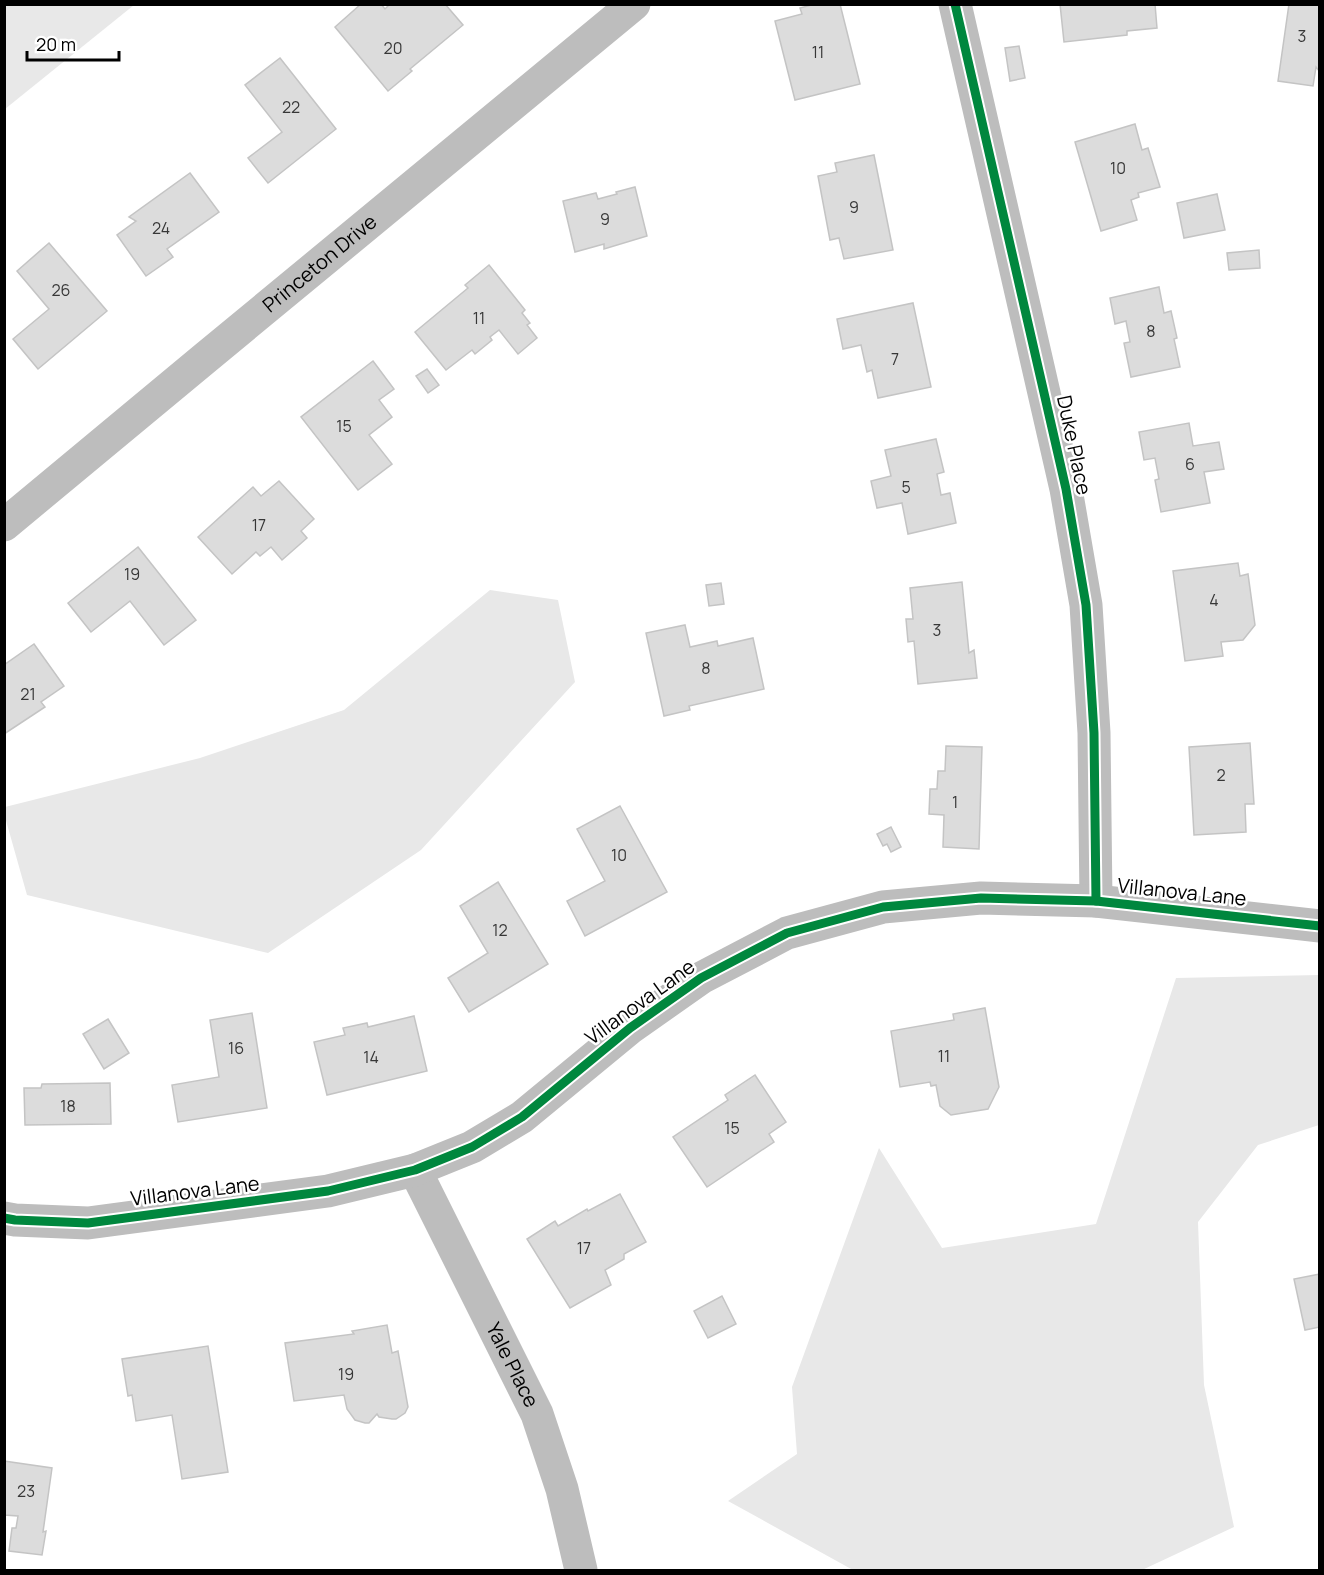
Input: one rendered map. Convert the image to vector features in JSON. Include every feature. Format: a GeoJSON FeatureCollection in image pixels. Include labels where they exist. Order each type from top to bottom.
{"type":"FeatureCollection","features":[{"type":"Feature","properties":{"kind":"street","name":"Princeton Drive"},"geometry":{"type":"LineString","coordinates":[[4,525],[634,4]]}},
{"type":"Feature","properties":{"kind":"street","name":"Duke Place"},"geometry":{"type":"LineString","coordinates":[[956,4],[1066,489],[1086,605],[1094,733],[1096,901]]}},
{"type":"Feature","properties":{"kind":"street","name":"Villanova Lane"},"geometry":{"type":"LineString","coordinates":[[4,1218],[88,1223],[328,1191],[415,1170],[472,1147],[522,1117],[630,1028],[701,978],[787,933],[883,907],[981,898],[1096,901],[1320,926]]}},
{"type":"Feature","properties":{"kind":"street","name":"Yale Place"},"geometry":{"type":"LineString","coordinates":[[415,1170],[537,1414],[562,1489],[581,1570]]}},
{"type":"Feature","properties":{"kind":"shaded area"},"geometry":{"type":"Polygon","coordinates":[[[5,4],[134,4],[134,5],[5,109],[5,4]]]}},
{"type":"Feature","properties":{"kind":"shaded area"},"geometry":{"type":"Polygon","coordinates":[[[490,590],[558,600],[575,682],[421,850],[268,953],[27,895],[5,817],[5,807],[200,758],[344,710],[490,590]]]}},
{"type":"Feature","properties":{"kind":"shaded area"},"geometry":{"type":"Polygon","coordinates":[[[1319,975],[1319,1125],[1258,1145],[1198,1222],[1204,1385],[1234,1527],[1142,1570],[853,1570],[728,1501],[797,1454],[792,1387],[879,1148],[942,1248],[1096,1224],[1176,978],[1319,975]]]}},
{"type":"Feature","properties":{"kind":"building"},"geometry":{"type":"Polygon","coordinates":[[[361,4],[381,4],[385,9],[390,4],[445,4],[463,25],[410,69],[412,71],[388,91],[335,27],[361,4]]]}},
{"type":"Feature","properties":{"kind":"building"},"geometry":{"type":"Polygon","coordinates":[[[815,4],[840,4],[860,84],[795,100],[775,21],[802,14],[800,8],[815,4]]]}},
{"type":"Feature","properties":{"kind":"building"},"geometry":{"type":"Polygon","coordinates":[[[1060,4],[1155,4],[1157,28],[1127,31],[1127,35],[1064,42],[1060,4]]]}},
{"type":"Feature","properties":{"kind":"building"},"geometry":{"type":"Polygon","coordinates":[[[1289,4],[1320,4],[1320,72],[1316,67],[1313,86],[1278,81],[1289,4]]]}},
{"type":"Feature","properties":{"kind":"building"},"geometry":{"type":"Polygon","coordinates":[[[1019,46],[1025,78],[1010,81],[1005,48],[1019,46]]]}},
{"type":"Feature","properties":{"kind":"building"},"geometry":{"type":"Polygon","coordinates":[[[280,58],[336,129],[268,183],[248,158],[282,132],[245,85],[280,58]]]}},
{"type":"Feature","properties":{"kind":"building"},"geometry":{"type":"Polygon","coordinates":[[[1135,124],[1142,150],[1148,148],[1160,187],[1138,193],[1139,197],[1131,200],[1137,220],[1101,231],[1075,142],[1135,124]]]}},
{"type":"Feature","properties":{"kind":"building"},"geometry":{"type":"Polygon","coordinates":[[[874,155],[893,250],[844,259],[839,238],[830,240],[818,176],[837,172],[835,163],[874,155]]]}},
{"type":"Feature","properties":{"kind":"building"},"geometry":{"type":"Polygon","coordinates":[[[190,173],[219,212],[167,249],[173,257],[146,276],[117,235],[136,221],[129,217],[190,173]]]}},
{"type":"Feature","properties":{"kind":"building"},"geometry":{"type":"Polygon","coordinates":[[[635,187],[647,236],[604,249],[604,244],[575,252],[563,201],[596,193],[598,199],[635,187]]]}},
{"type":"Feature","properties":{"kind":"building"},"geometry":{"type":"Polygon","coordinates":[[[1217,194],[1225,230],[1184,238],[1177,203],[1217,194]]]}},
{"type":"Feature","properties":{"kind":"building"},"geometry":{"type":"Polygon","coordinates":[[[49,243],[107,311],[38,369],[13,339],[49,309],[17,271],[49,243]]]}},
{"type":"Feature","properties":{"kind":"building"},"geometry":{"type":"Polygon","coordinates":[[[1259,250],[1260,268],[1229,270],[1227,253],[1259,250]]]}},
{"type":"Feature","properties":{"kind":"building"},"geometry":{"type":"Polygon","coordinates":[[[489,265],[525,310],[522,313],[530,323],[527,325],[537,338],[518,354],[499,330],[490,337],[492,340],[475,354],[472,350],[446,370],[415,332],[468,288],[465,285],[489,265]]]}},
{"type":"Feature","properties":{"kind":"building"},"geometry":{"type":"Polygon","coordinates":[[[1159,287],[1164,313],[1171,311],[1180,367],[1131,377],[1124,343],[1130,342],[1126,321],[1115,324],[1110,298],[1159,287]]]}},
{"type":"Feature","properties":{"kind":"building"},"geometry":{"type":"Polygon","coordinates":[[[913,303],[931,387],[878,398],[872,370],[867,372],[861,345],[843,349],[837,319],[913,303]]]}},
{"type":"Feature","properties":{"kind":"building"},"geometry":{"type":"Polygon","coordinates":[[[373,361],[394,389],[379,400],[392,417],[369,435],[392,464],[358,490],[301,417],[373,361]]]}},
{"type":"Feature","properties":{"kind":"building"},"geometry":{"type":"Polygon","coordinates":[[[427,369],[439,385],[428,393],[416,376],[427,369]]]}},
{"type":"Feature","properties":{"kind":"building"},"geometry":{"type":"Polygon","coordinates":[[[1189,423],[1193,446],[1219,442],[1224,469],[1204,472],[1210,503],[1161,512],[1155,480],[1159,479],[1155,458],[1144,460],[1139,432],[1189,423]]]}},
{"type":"Feature","properties":{"kind":"building"},"geometry":{"type":"Polygon","coordinates":[[[936,439],[944,472],[937,474],[941,495],[950,493],[956,523],[908,534],[902,503],[877,508],[871,481],[891,476],[885,450],[936,439]]]}},
{"type":"Feature","properties":{"kind":"building"},"geometry":{"type":"Polygon","coordinates":[[[279,481],[314,519],[301,531],[307,538],[282,560],[271,547],[260,556],[256,552],[232,574],[198,537],[253,487],[261,496],[279,481]]]}},
{"type":"Feature","properties":{"kind":"building"},"geometry":{"type":"Polygon","coordinates":[[[138,547],[196,620],[164,645],[130,601],[91,632],[68,603],[138,547]]]}},
{"type":"Feature","properties":{"kind":"building"},"geometry":{"type":"Polygon","coordinates":[[[1238,563],[1240,576],[1248,574],[1255,625],[1243,640],[1221,642],[1223,656],[1185,661],[1173,571],[1238,563]]]}},
{"type":"Feature","properties":{"kind":"building"},"geometry":{"type":"Polygon","coordinates":[[[962,582],[969,653],[974,650],[977,678],[918,684],[914,641],[908,642],[906,619],[913,619],[910,588],[962,582]]]}},
{"type":"Feature","properties":{"kind":"building"},"geometry":{"type":"Polygon","coordinates":[[[721,583],[724,604],[709,606],[706,585],[721,583]]]}},
{"type":"Feature","properties":{"kind":"building"},"geometry":{"type":"Polygon","coordinates":[[[685,625],[690,647],[717,641],[718,646],[753,638],[764,689],[689,706],[690,710],[664,716],[646,633],[685,625]]]}},
{"type":"Feature","properties":{"kind":"building"},"geometry":{"type":"Polygon","coordinates":[[[34,644],[64,686],[41,702],[45,707],[4,734],[4,665],[34,644]]]}},
{"type":"Feature","properties":{"kind":"building"},"geometry":{"type":"Polygon","coordinates":[[[1250,743],[1254,804],[1245,804],[1246,832],[1194,835],[1189,747],[1250,743]]]}},
{"type":"Feature","properties":{"kind":"building"},"geometry":{"type":"Polygon","coordinates":[[[946,746],[982,747],[979,849],[943,847],[944,815],[929,814],[930,789],[937,789],[938,771],[945,771],[946,746]]]}},
{"type":"Feature","properties":{"kind":"building"},"geometry":{"type":"Polygon","coordinates":[[[620,806],[667,892],[585,936],[567,901],[605,881],[577,829],[620,806]]]}},
{"type":"Feature","properties":{"kind":"building"},"geometry":{"type":"Polygon","coordinates":[[[891,827],[901,847],[891,852],[887,844],[883,846],[877,834],[891,827]]]}},
{"type":"Feature","properties":{"kind":"building"},"geometry":{"type":"Polygon","coordinates":[[[498,882],[548,964],[469,1012],[448,978],[488,953],[460,906],[498,882]]]}},
{"type":"Feature","properties":{"kind":"building"},"geometry":{"type":"Polygon","coordinates":[[[985,1008],[999,1087],[988,1109],[951,1115],[940,1106],[936,1085],[931,1086],[930,1082],[900,1087],[891,1031],[954,1020],[953,1014],[985,1008]]]}},
{"type":"Feature","properties":{"kind":"building"},"geometry":{"type":"Polygon","coordinates":[[[252,1013],[267,1108],[178,1122],[172,1085],[219,1077],[210,1020],[252,1013]]]}},
{"type":"Feature","properties":{"kind":"building"},"geometry":{"type":"Polygon","coordinates":[[[414,1016],[427,1071],[327,1095],[314,1042],[345,1035],[343,1028],[367,1023],[368,1027],[414,1016]]]}},
{"type":"Feature","properties":{"kind":"building"},"geometry":{"type":"Polygon","coordinates":[[[108,1019],[129,1053],[104,1069],[83,1034],[108,1019]]]}},
{"type":"Feature","properties":{"kind":"building"},"geometry":{"type":"Polygon","coordinates":[[[755,1075],[786,1122],[769,1134],[774,1142],[707,1187],[673,1137],[728,1100],[725,1095],[755,1075]]]}},
{"type":"Feature","properties":{"kind":"building"},"geometry":{"type":"Polygon","coordinates":[[[110,1083],[111,1124],[25,1125],[24,1088],[41,1088],[42,1084],[110,1083]]]}},
{"type":"Feature","properties":{"kind":"building"},"geometry":{"type":"Polygon","coordinates":[[[620,1194],[646,1242],[624,1254],[624,1259],[605,1270],[611,1285],[570,1308],[527,1239],[555,1221],[558,1226],[587,1209],[588,1211],[620,1194]]]}},
{"type":"Feature","properties":{"kind":"building"},"geometry":{"type":"Polygon","coordinates":[[[1320,1274],[1320,1327],[1305,1330],[1294,1279],[1320,1274]]]}},
{"type":"Feature","properties":{"kind":"building"},"geometry":{"type":"Polygon","coordinates":[[[722,1296],[736,1324],[708,1338],[694,1311],[722,1296]]]}},
{"type":"Feature","properties":{"kind":"building"},"geometry":{"type":"Polygon","coordinates":[[[387,1325],[392,1353],[398,1351],[408,1407],[405,1413],[396,1419],[379,1417],[377,1414],[369,1423],[365,1423],[355,1420],[347,1409],[344,1395],[294,1401],[285,1343],[354,1334],[352,1331],[387,1325]]]}},
{"type":"Feature","properties":{"kind":"building"},"geometry":{"type":"Polygon","coordinates":[[[208,1346],[228,1472],[182,1479],[172,1415],[136,1421],[132,1395],[128,1396],[122,1359],[208,1346]]]}},
{"type":"Feature","properties":{"kind":"building"},"geometry":{"type":"Polygon","coordinates":[[[4,1461],[52,1468],[42,1555],[9,1551],[12,1528],[16,1528],[18,1516],[4,1515],[4,1461]]]}},
{"type":"Feature","properties":{"kind":"cycle path"},"geometry":{"type":"LineString","coordinates":[[955,4],[1066,489],[1086,605],[1094,733],[1096,901]]}},
{"type":"Feature","properties":{"kind":"cycle path"},"geometry":{"type":"LineString","coordinates":[[4,1218],[88,1223],[328,1191],[415,1170],[472,1147],[522,1117],[630,1028],[701,978],[787,933],[883,907],[981,898],[1096,901],[1320,926]]}}]}
